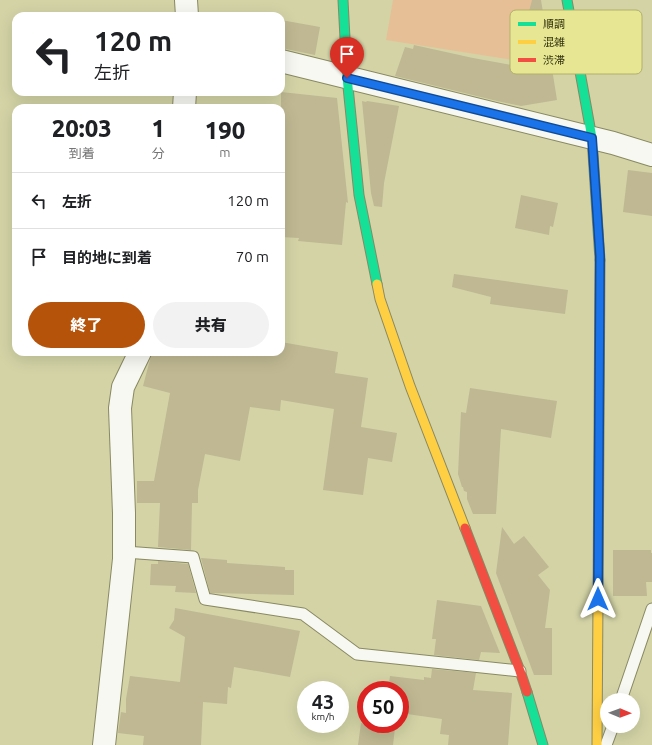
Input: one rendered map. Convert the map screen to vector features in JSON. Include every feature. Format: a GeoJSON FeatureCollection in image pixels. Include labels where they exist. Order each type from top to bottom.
{"type":"FeatureCollection","features":[{"type":"Feature","properties":{"kind":"street"},"geometry":{"type":"LineString","coordinates":[[186,0],[186,12]]}},
{"type":"Feature","properties":{"kind":"street"},"geometry":{"type":"LineString","coordinates":[[343,0],[347,78],[359,195],[380,299],[410,386],[520,671],[542,745]]}},
{"type":"Feature","properties":{"kind":"street"},"geometry":{"type":"LineString","coordinates":[[567,0],[569,10]]}},
{"type":"Feature","properties":{"kind":"street"},"geometry":{"type":"LineString","coordinates":[[285,62],[592,138],[652,155]]}},
{"type":"Feature","properties":{"kind":"street"},"geometry":{"type":"LineString","coordinates":[[580,74],[592,138],[600,256],[597,745]]}},
{"type":"Feature","properties":{"kind":"street"},"geometry":{"type":"LineString","coordinates":[[104,745],[124,552],[120,408],[123,387],[138,356]]}},
{"type":"Feature","properties":{"kind":"lane"},"geometry":{"type":"LineString","coordinates":[[124,552],[193,558],[205,599],[303,614],[357,654],[520,671]]}},
{"type":"Feature","properties":{"kind":"lane"},"geometry":{"type":"LineString","coordinates":[[623,693],[652,609]]}},
{"type":"Feature","properties":{"kind":"lane"},"geometry":{"type":"LineString","coordinates":[[606,745],[610,733]]}},
{"type":"Feature","properties":{"kind":"shaded area"},"geometry":{"type":"Polygon","coordinates":[[[393,0],[533,0],[531,10],[510,10],[510,59],[386,40],[393,0]]]}},
{"type":"Feature","properties":{"kind":"building"},"geometry":{"type":"Polygon","coordinates":[[[532,0],[541,0],[543,10],[529,10],[532,0]]]}},
{"type":"Feature","properties":{"kind":"building"},"geometry":{"type":"Polygon","coordinates":[[[285,21],[320,27],[315,55],[285,49],[285,21]]]}},
{"type":"Feature","properties":{"kind":"building"},"geometry":{"type":"Polygon","coordinates":[[[414,45],[510,65],[510,74],[553,74],[557,100],[521,106],[395,76],[405,47],[413,49],[414,45]]]}},
{"type":"Feature","properties":{"kind":"building"},"geometry":{"type":"Polygon","coordinates":[[[285,92],[337,98],[348,203],[346,202],[342,245],[298,241],[299,238],[285,237],[285,104],[281,104],[281,96],[285,96],[285,92]]]}},
{"type":"Feature","properties":{"kind":"building"},"geometry":{"type":"Polygon","coordinates":[[[362,101],[399,106],[384,183],[382,207],[374,206],[371,193],[362,101]]]}},
{"type":"Feature","properties":{"kind":"building"},"geometry":{"type":"Polygon","coordinates":[[[628,170],[652,173],[652,216],[623,212],[628,170]]]}},
{"type":"Feature","properties":{"kind":"building"},"geometry":{"type":"Polygon","coordinates":[[[521,195],[558,203],[553,227],[550,226],[549,235],[515,228],[521,195]]]}},
{"type":"Feature","properties":{"kind":"building"},"geometry":{"type":"Polygon","coordinates":[[[454,274],[568,290],[565,314],[490,304],[491,297],[452,287],[454,274]]]}},
{"type":"Feature","properties":{"kind":"building"},"geometry":{"type":"Polygon","coordinates":[[[285,343],[338,352],[335,373],[368,378],[361,427],[397,433],[392,462],[368,458],[363,495],[323,490],[334,409],[281,400],[280,411],[250,407],[240,461],[205,454],[198,490],[198,503],[192,503],[191,550],[158,547],[160,503],[137,503],[137,481],[154,481],[170,393],[143,386],[151,356],[285,356],[285,343]]]}},
{"type":"Feature","properties":{"kind":"building"},"geometry":{"type":"Polygon","coordinates":[[[470,388],[557,401],[551,438],[501,429],[496,514],[473,514],[467,499],[467,492],[464,491],[462,487],[458,474],[461,412],[466,413],[470,388]]]}},
{"type":"Feature","properties":{"kind":"building"},"geometry":{"type":"Polygon","coordinates":[[[502,527],[514,544],[524,536],[549,567],[538,575],[550,590],[545,628],[552,628],[552,675],[534,675],[496,573],[502,527]]]}},
{"type":"Feature","properties":{"kind":"building"},"geometry":{"type":"Polygon","coordinates":[[[613,550],[651,550],[652,582],[646,582],[647,596],[613,596],[613,550]]]}},
{"type":"Feature","properties":{"kind":"building"},"geometry":{"type":"Polygon","coordinates":[[[201,558],[227,560],[227,563],[285,567],[285,570],[294,570],[294,595],[210,593],[201,558]]]}},
{"type":"Feature","properties":{"kind":"building"},"geometry":{"type":"Polygon","coordinates":[[[158,561],[188,564],[196,593],[175,592],[176,586],[150,585],[151,564],[158,564],[158,561]]]}},
{"type":"Feature","properties":{"kind":"building"},"geometry":{"type":"Polygon","coordinates":[[[437,600],[481,606],[500,653],[481,652],[479,660],[434,655],[436,639],[432,639],[437,600]]]}},
{"type":"Feature","properties":{"kind":"building"},"geometry":{"type":"Polygon","coordinates":[[[175,608],[300,631],[290,677],[234,667],[231,688],[228,687],[227,704],[203,702],[201,745],[143,745],[144,736],[118,733],[121,712],[126,713],[126,699],[130,676],[180,682],[185,637],[169,628],[174,620],[175,608]]]}},
{"type":"Feature","properties":{"kind":"building"},"geometry":{"type":"Polygon","coordinates":[[[432,669],[476,673],[473,690],[512,693],[508,745],[448,745],[449,735],[440,734],[442,719],[409,714],[409,681],[389,681],[390,676],[424,680],[424,677],[431,678],[432,669]]]}},
{"type":"Feature","properties":{"kind":"building"},"geometry":{"type":"Polygon","coordinates":[[[360,733],[394,733],[393,745],[358,745],[360,733]]]}},
{"type":"Feature","properties":{"kind":"traffic: fast"},"geometry":{"type":"LineString","coordinates":[[343,0],[347,77],[359,195],[377,284]]}},
{"type":"Feature","properties":{"kind":"traffic: fast"},"geometry":{"type":"LineString","coordinates":[[567,0],[569,10]]}},
{"type":"Feature","properties":{"kind":"traffic: fast"},"geometry":{"type":"LineString","coordinates":[[580,74],[592,138],[600,260]]}},
{"type":"Feature","properties":{"kind":"traffic: fast"},"geometry":{"type":"LineString","coordinates":[[527,692],[543,745]]}},
{"type":"Feature","properties":{"kind":"traffic: slow"},"geometry":{"type":"LineString","coordinates":[[377,284],[380,299],[410,386],[465,528]]}},
{"type":"Feature","properties":{"kind":"traffic: slow"},"geometry":{"type":"LineString","coordinates":[[597,745],[598,600]]}},
{"type":"Feature","properties":{"kind":"traffic: jam"},"geometry":{"type":"LineString","coordinates":[[598,600],[600,260]]}},
{"type":"Feature","properties":{"kind":"traffic: jam"},"geometry":{"type":"LineString","coordinates":[[465,528],[527,692]]}},
{"type":"Feature","properties":{"kind":"route"},"geometry":{"type":"LineString","coordinates":[[347,78],[592,138],[600,256],[598,599]]}}]}
